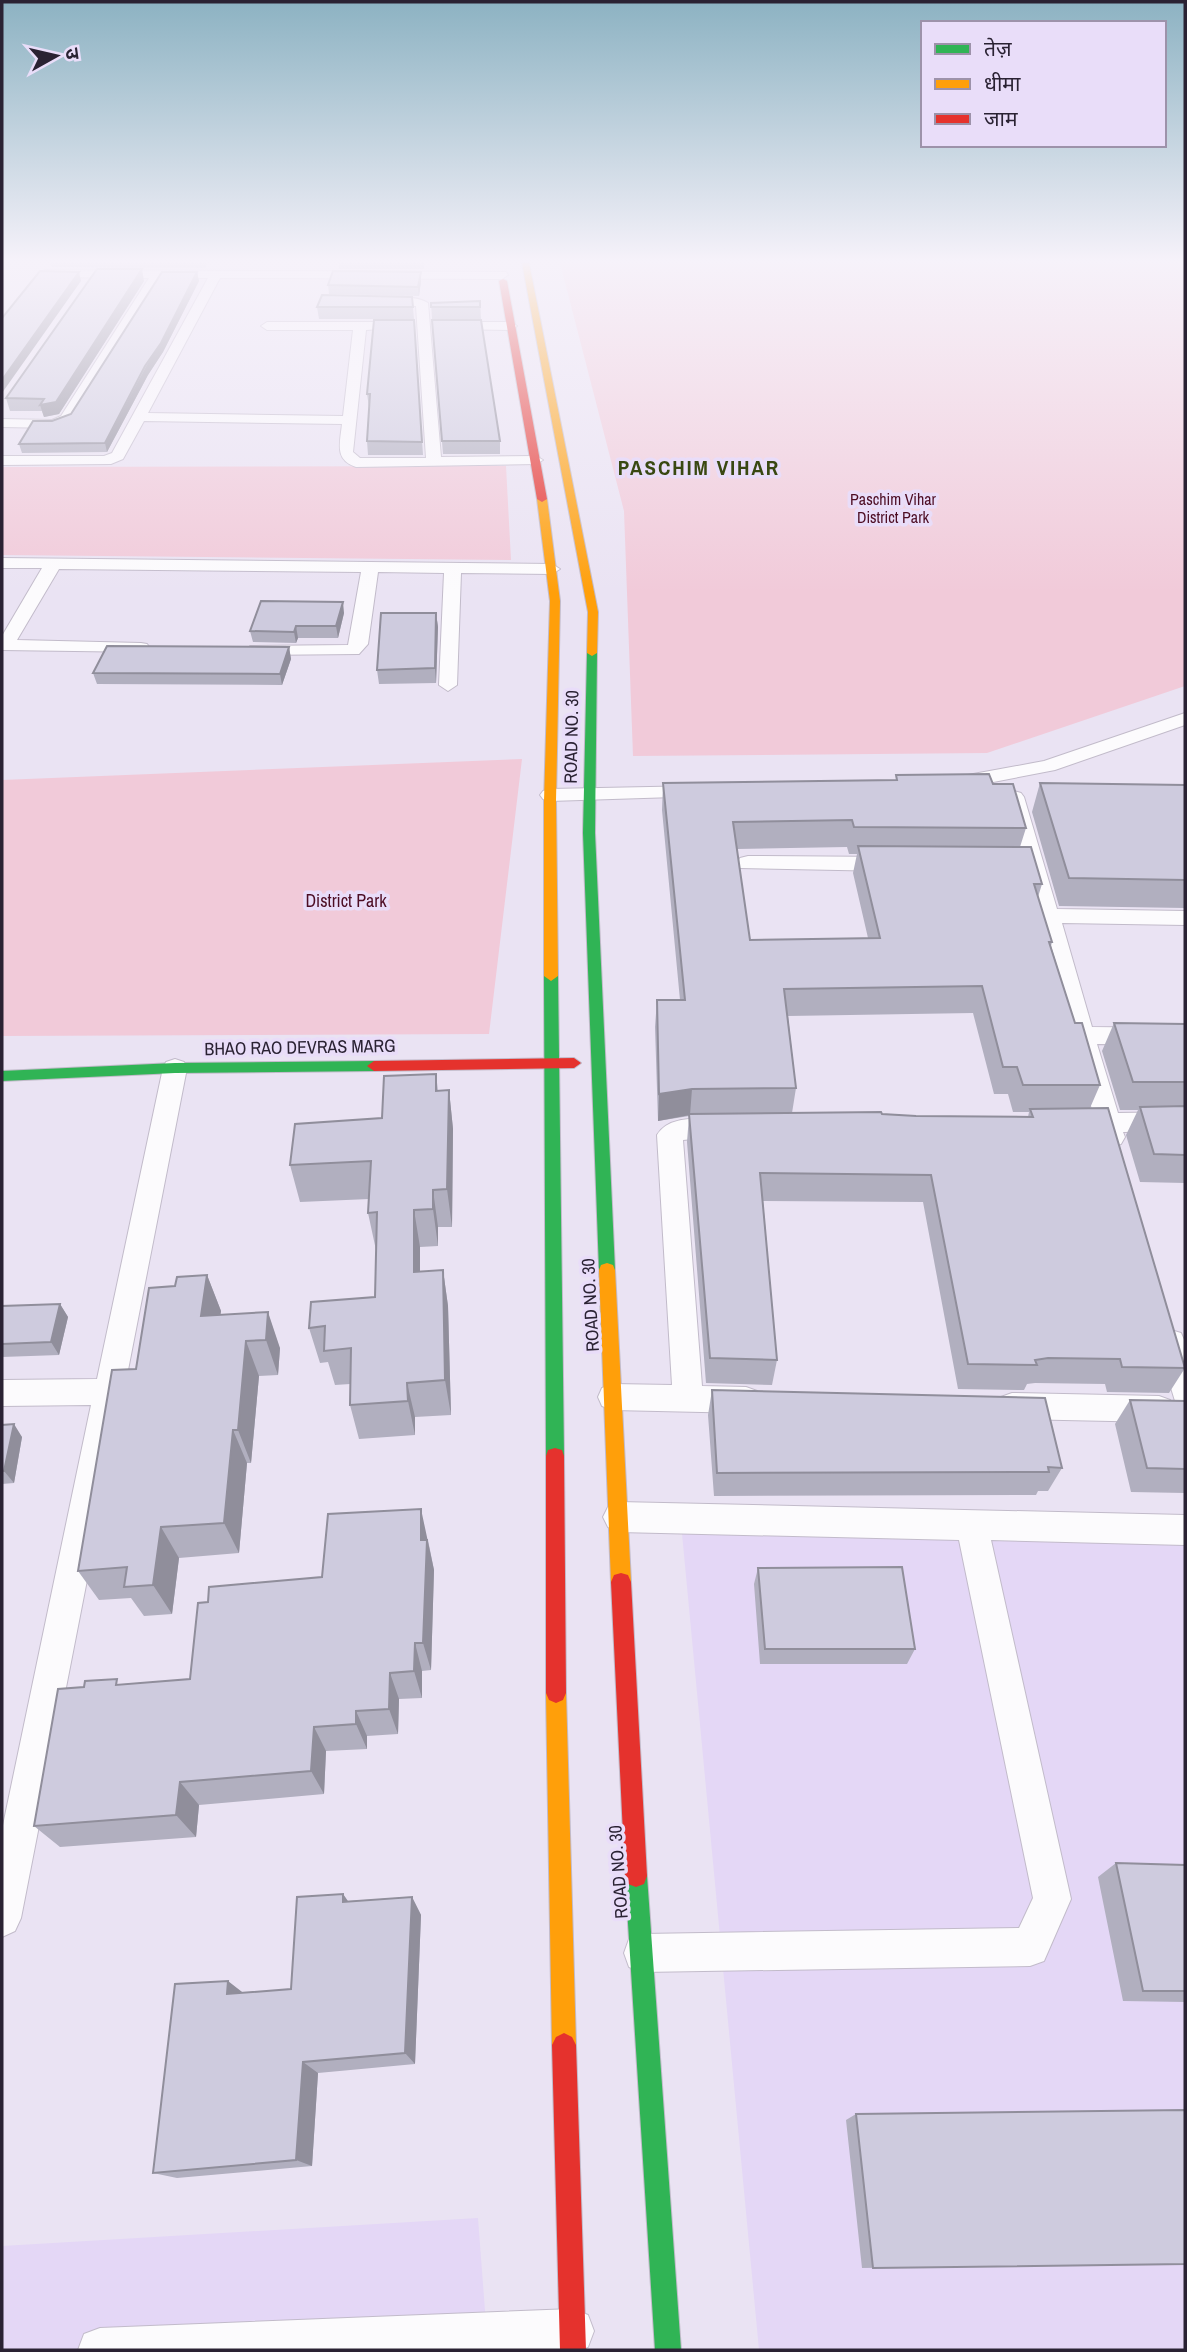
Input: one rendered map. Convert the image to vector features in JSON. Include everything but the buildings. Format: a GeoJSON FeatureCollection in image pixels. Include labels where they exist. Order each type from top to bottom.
{"type":"FeatureCollection","features":[{"type":"Feature","properties":{"kind":"street"},"geometry":{"type":"LineString","coordinates":[[2,423],[54,424],[66,419],[95,373]]}},
{"type":"Feature","properties":{"kind":"street"},"geometry":{"type":"LineString","coordinates":[[2,461],[114,460],[163,373]]}},
{"type":"Feature","properties":{"kind":"street"},"geometry":{"type":"LineString","coordinates":[[354,373],[346,452],[348,457],[356,462],[536,460]]}},
{"type":"Feature","properties":{"kind":"street"},"geometry":{"type":"LineString","coordinates":[[424,373],[434,463]]}},
{"type":"Feature","properties":{"kind":"street","name":"ROAD NO. 30"},"geometry":{"type":"LineString","coordinates":[[520,373],[536,460],[555,601],[550,795],[557,1784],[573,2340]]}},
{"type":"Feature","properties":{"kind":"street","name":"ROAD NO. 30"},"geometry":{"type":"LineString","coordinates":[[546,373],[593,612],[589,794],[598,1063],[631,1783],[668,2350]]}},
{"type":"Feature","properties":{"kind":"street"},"geometry":{"type":"LineString","coordinates":[[139,417],[349,419]]}},
{"type":"Feature","properties":{"kind":"street"},"geometry":{"type":"LineString","coordinates":[[2,563],[552,569]]}},
{"type":"Feature","properties":{"kind":"street"},"geometry":{"type":"LineString","coordinates":[[3,645],[54,563]]}},
{"type":"Feature","properties":{"kind":"street"},"geometry":{"type":"LineString","coordinates":[[235,650],[353,650],[359,645],[370,567]]}},
{"type":"Feature","properties":{"kind":"street"},"geometry":{"type":"LineString","coordinates":[[448,685],[453,568]]}},
{"type":"Feature","properties":{"kind":"street"},"geometry":{"type":"LineString","coordinates":[[3,645],[153,648]]}},
{"type":"Feature","properties":{"kind":"street"},"geometry":{"type":"LineString","coordinates":[[934,785],[1008,775],[1048,766],[1185,719]]}},
{"type":"Feature","properties":{"kind":"street"},"geometry":{"type":"LineString","coordinates":[[1008,775],[1119,1161]]}},
{"type":"Feature","properties":{"kind":"street"},"geometry":{"type":"LineString","coordinates":[[550,795],[713,792]]}},
{"type":"Feature","properties":{"kind":"street"},"geometry":{"type":"LineString","coordinates":[[748,863],[912,864]]}},
{"type":"Feature","properties":{"kind":"street"},"geometry":{"type":"LineString","coordinates":[[1007,865],[1034,865]]}},
{"type":"Feature","properties":{"kind":"street"},"geometry":{"type":"LineString","coordinates":[[1048,916],[1185,918]]}},
{"type":"Feature","properties":{"kind":"street"},"geometry":{"type":"LineString","coordinates":[[1082,1035],[1185,1036]]}},
{"type":"Feature","properties":{"kind":"street","name":"BHAO RAO DEVRAS MARG"},"geometry":{"type":"LineString","coordinates":[[2,1076],[175,1068],[598,1063]]}},
{"type":"Feature","properties":{"kind":"street"},"geometry":{"type":"LineString","coordinates":[[2,1919],[175,1068]]}},
{"type":"Feature","properties":{"kind":"street"},"geometry":{"type":"LineString","coordinates":[[1052,1124],[1185,1122]]}},
{"type":"Feature","properties":{"kind":"street"},"geometry":{"type":"LineString","coordinates":[[688,1399],[670,1135],[674,1131],[690,1128],[746,1128]]}},
{"type":"Feature","properties":{"kind":"street"},"geometry":{"type":"LineString","coordinates":[[1163,1315],[1185,1392]]}},
{"type":"Feature","properties":{"kind":"street"},"geometry":{"type":"LineString","coordinates":[[2,1393],[109,1392]]}},
{"type":"Feature","properties":{"kind":"street"},"geometry":{"type":"LineString","coordinates":[[613,1397],[771,1401]]}},
{"type":"Feature","properties":{"kind":"street"},"geometry":{"type":"LineString","coordinates":[[978,1405],[1185,1410]]}},
{"type":"Feature","properties":{"kind":"street"},"geometry":{"type":"LineString","coordinates":[[619,1517],[1185,1530]]}},
{"type":"Feature","properties":{"kind":"street"},"geometry":{"type":"LineString","coordinates":[[643,1953],[1030,1947],[1052,1899],[972,1527]]}},
{"type":"Feature","properties":{"kind":"street"},"geometry":{"type":"LineString","coordinates":[[100,2350],[573,2340]]}},
{"type":"Feature","properties":{"kind":"shaded area"},"geometry":{"type":"Polygon","coordinates":[[[681,1523],[1185,1530],[1185,2350],[759,2350],[681,1523]]]}},
{"type":"Feature","properties":{"kind":"shaded area"},"geometry":{"type":"Polygon","coordinates":[[[478,2218],[488,2350],[2,2350],[2,2246],[478,2218]]]}},
{"type":"Feature","properties":{"kind":"green space","name":"Paschim Vihar District Park"},"geometry":{"type":"Polygon","coordinates":[[[588,373],[1185,373],[1185,686],[987,753],[633,756],[624,511],[588,373]]]}},
{"type":"Feature","properties":{"kind":"green space"},"geometry":{"type":"Polygon","coordinates":[[[506,466],[511,560],[2,555],[2,467],[506,466]]]}},
{"type":"Feature","properties":{"kind":"green space","name":"District Park"},"geometry":{"type":"Polygon","coordinates":[[[522,759],[489,1034],[2,1036],[2,780],[522,759]]]}},
{"type":"Feature","properties":{"kind":"traffic: fast"},"geometry":{"type":"LineString","coordinates":[[592,653],[589,833],[607,1270]]}},
{"type":"Feature","properties":{"kind":"traffic: fast"},"geometry":{"type":"LineString","coordinates":[[551,976],[555,1456]]}},
{"type":"Feature","properties":{"kind":"traffic: fast"},"geometry":{"type":"LineString","coordinates":[[2,1076],[175,1068],[374,1066]]}},
{"type":"Feature","properties":{"kind":"traffic: fast"},"geometry":{"type":"LineString","coordinates":[[636,1876],[668,2350]]}},
{"type":"Feature","properties":{"kind":"traffic: slow"},"geometry":{"type":"LineString","coordinates":[[546,373],[593,612],[592,653]]}},
{"type":"Feature","properties":{"kind":"traffic: slow"},"geometry":{"type":"LineString","coordinates":[[542,499],[555,601],[550,801],[551,976]]}},
{"type":"Feature","properties":{"kind":"traffic: slow"},"geometry":{"type":"LineString","coordinates":[[607,1270],[621,1582]]}},
{"type":"Feature","properties":{"kind":"traffic: slow"},"geometry":{"type":"LineString","coordinates":[[556,1693],[564,2045]]}},
{"type":"Feature","properties":{"kind":"traffic: jam"},"geometry":{"type":"LineString","coordinates":[[519,373],[542,499]]}},
{"type":"Feature","properties":{"kind":"traffic: jam"},"geometry":{"type":"LineString","coordinates":[[374,1066],[574,1063]]}},
{"type":"Feature","properties":{"kind":"traffic: jam"},"geometry":{"type":"LineString","coordinates":[[555,1456],[556,1693]]}},
{"type":"Feature","properties":{"kind":"traffic: jam"},"geometry":{"type":"LineString","coordinates":[[621,1582],[636,1876]]}},
{"type":"Feature","properties":{"kind":"traffic: jam"},"geometry":{"type":"LineString","coordinates":[[564,2045],[573,2350]]}},
{"type":"Feature","properties":{"kind":"district","name":"PASCHIM VIHAR"},"geometry":{"type":"Point","coordinates":[699,467]}}]}
